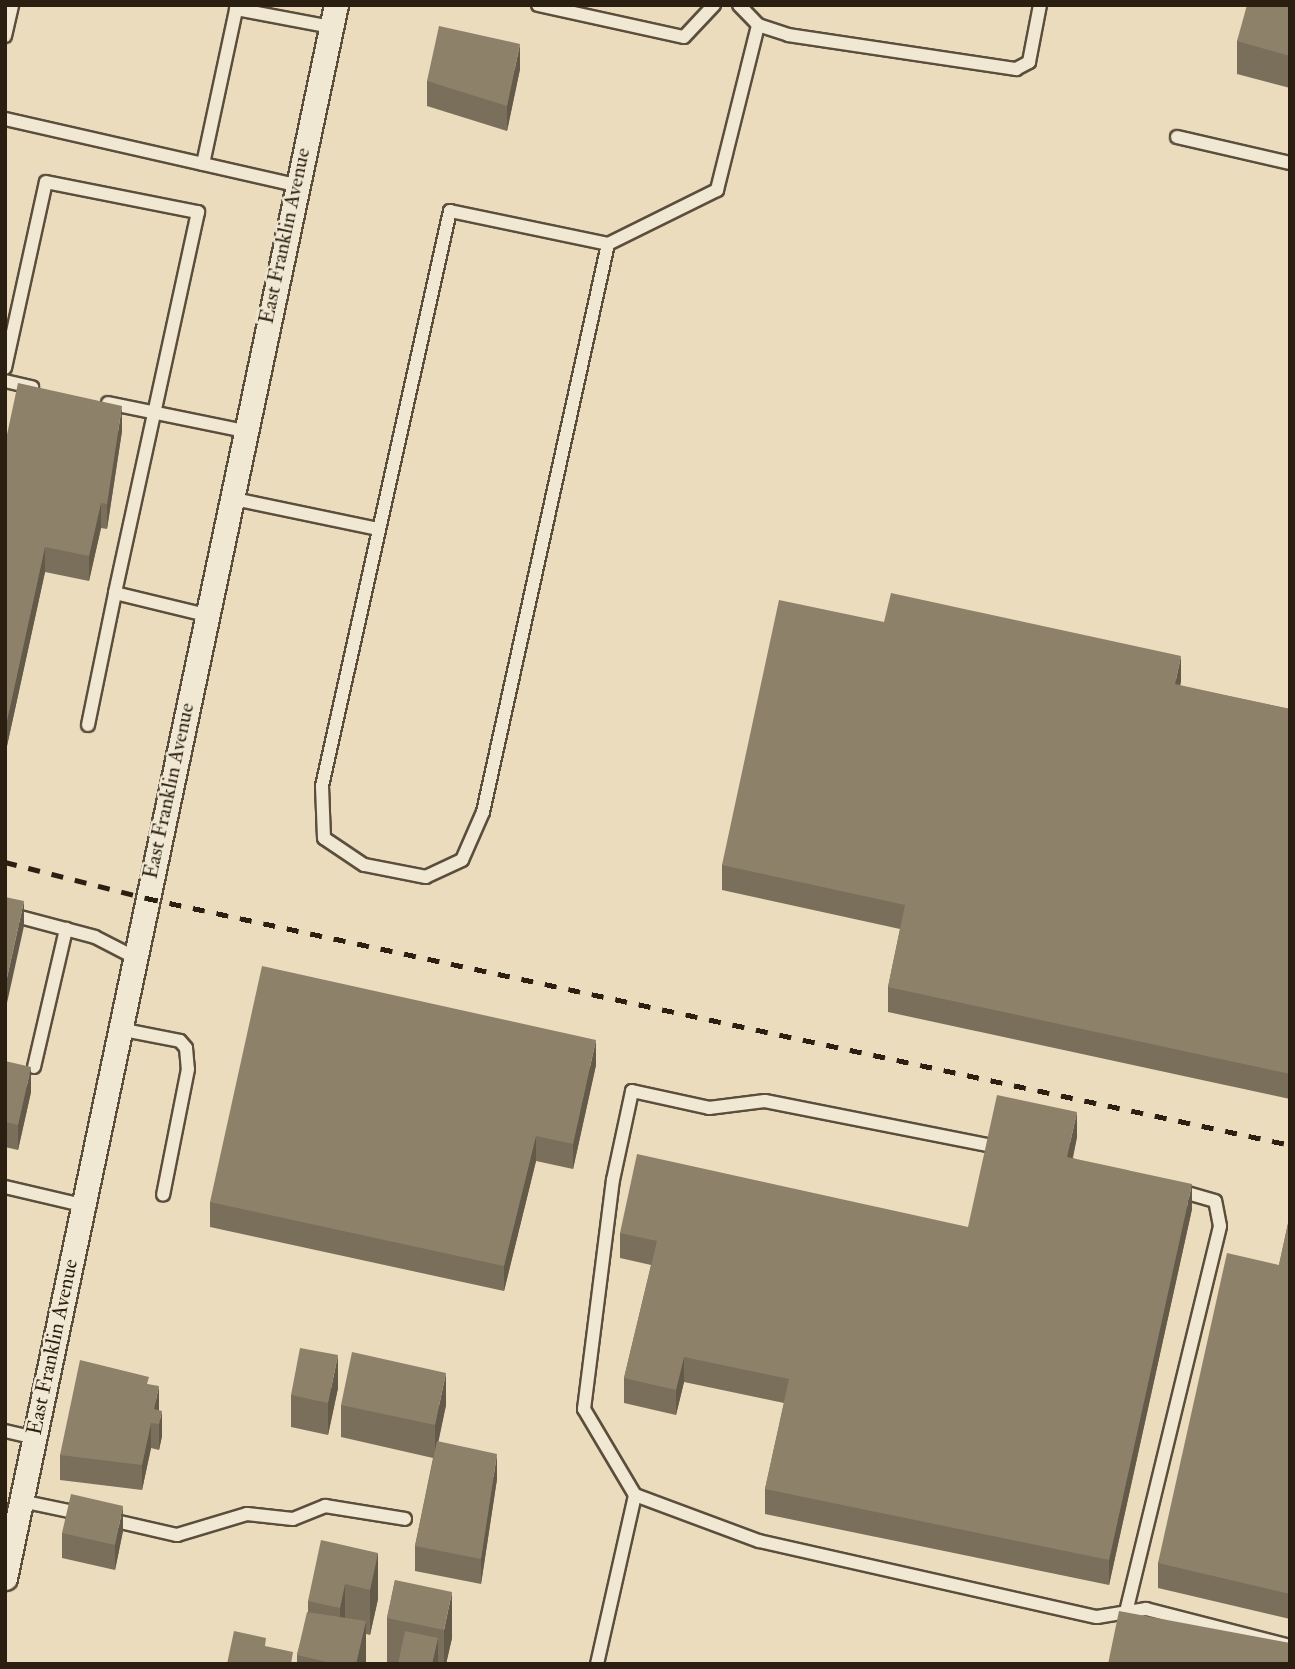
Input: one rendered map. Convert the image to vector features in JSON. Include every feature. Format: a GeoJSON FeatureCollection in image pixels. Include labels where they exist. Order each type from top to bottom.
{"type":"FeatureCollection","features":[{"type":"Feature","properties":{"kind":"street","name":"East Franklin Avenue"},"geometry":{"type":"LineString","coordinates":[[5,1578],[333,16]]}},
{"type":"Feature","properties":{"kind":"lane"},"geometry":{"type":"LineString","coordinates":[[5,36],[12,5]]}},
{"type":"Feature","properties":{"kind":"lane"},"geometry":{"type":"LineString","coordinates":[[538,5],[684,37],[714,5]]}},
{"type":"Feature","properties":{"kind":"lane"},"geometry":{"type":"LineString","coordinates":[[739,5],[758,25],[788,35],[1016,69],[1029,62],[1040,5]]}},
{"type":"Feature","properties":{"kind":"lane"},"geometry":{"type":"LineString","coordinates":[[203,164],[236,7],[333,16]]}},
{"type":"Feature","properties":{"kind":"lane"},"geometry":{"type":"LineString","coordinates":[[608,244],[483,812],[462,860],[426,877],[364,865],[324,838],[322,786],[450,211],[608,244],[717,190],[758,25]]}},
{"type":"Feature","properties":{"kind":"lane"},"geometry":{"type":"LineString","coordinates":[[5,120],[296,185]]}},
{"type":"Feature","properties":{"kind":"lane"},"geometry":{"type":"LineString","coordinates":[[1177,137],[1290,163]]}},
{"type":"Feature","properties":{"kind":"lane"},"geometry":{"type":"LineString","coordinates":[[5,368],[46,182],[198,212],[88,725]]}},
{"type":"Feature","properties":{"kind":"lane"},"geometry":{"type":"LineString","coordinates":[[5,381],[52,391]]}},
{"type":"Feature","properties":{"kind":"lane"},"geometry":{"type":"LineString","coordinates":[[88,399],[244,431]]}},
{"type":"Feature","properties":{"kind":"lane"},"geometry":{"type":"LineString","coordinates":[[230,498],[379,529]]}},
{"type":"Feature","properties":{"kind":"lane"},"geometry":{"type":"LineString","coordinates":[[115,593],[206,615]]}},
{"type":"Feature","properties":{"kind":"lane"},"geometry":{"type":"LineString","coordinates":[[5,913],[66,929],[134,957]]}},
{"type":"Feature","properties":{"kind":"lane"},"geometry":{"type":"LineString","coordinates":[[34,1067],[66,929]]}},
{"type":"Feature","properties":{"kind":"lane"},"geometry":{"type":"LineString","coordinates":[[119,1029],[180,1041],[186,1048],[188,1069],[163,1195]]}},
{"type":"Feature","properties":{"kind":"lane"},"geometry":{"type":"LineString","coordinates":[[992,1146],[765,1101],[709,1108],[632,1091],[613,1180],[584,1409],[635,1495],[759,1541],[1097,1617],[1146,1609],[1290,1646]]}},
{"type":"Feature","properties":{"kind":"lane"},"geometry":{"type":"LineString","coordinates":[[5,1187],[82,1205]]}},
{"type":"Feature","properties":{"kind":"lane"},"geometry":{"type":"LineString","coordinates":[[1126,1612],[1220,1226],[1215,1201],[1163,1187]]}},
{"type":"Feature","properties":{"kind":"lane"},"geometry":{"type":"LineString","coordinates":[[5,1431],[34,1438]]}},
{"type":"Feature","properties":{"kind":"lane"},"geometry":{"type":"LineString","coordinates":[[597,1664],[635,1495]]}},
{"type":"Feature","properties":{"kind":"lane"},"geometry":{"type":"LineString","coordinates":[[21,1500],[177,1535],[247,1514],[293,1519],[325,1506],[405,1519]]}},
{"type":"Feature","properties":{"kind":"building"},"geometry":{"type":"Polygon","coordinates":[[[1247,5],[1290,5],[1290,56],[1237,41],[1247,5]]]}},
{"type":"Feature","properties":{"kind":"building"},"geometry":{"type":"Polygon","coordinates":[[[439,26],[520,44],[507,106],[427,81],[439,26]]]}},
{"type":"Feature","properties":{"kind":"building"},"geometry":{"type":"Polygon","coordinates":[[[18,383],[122,406],[107,504],[101,503],[89,556],[45,547],[5,730],[5,444],[18,383]]]}},
{"type":"Feature","properties":{"kind":"building"},"geometry":{"type":"Polygon","coordinates":[[[891,593],[1181,656],[1175,684],[1290,709],[1290,1074],[888,987],[905,905],[722,865],[779,600],[884,622],[891,593]]]}},
{"type":"Feature","properties":{"kind":"building"},"geometry":{"type":"Polygon","coordinates":[[[5,897],[24,901],[5,987],[5,897]]]}},
{"type":"Feature","properties":{"kind":"building"},"geometry":{"type":"Polygon","coordinates":[[[262,966],[596,1040],[573,1144],[536,1136],[504,1266],[210,1202],[262,966]]]}},
{"type":"Feature","properties":{"kind":"building"},"geometry":{"type":"Polygon","coordinates":[[[5,1061],[31,1067],[18,1125],[5,1122],[5,1061]]]}},
{"type":"Feature","properties":{"kind":"building"},"geometry":{"type":"Polygon","coordinates":[[[997,1095],[1077,1112],[1067,1157],[1192,1184],[1109,1560],[765,1489],[789,1379],[684,1357],[676,1390],[624,1378],[657,1241],[620,1233],[637,1154],[968,1227],[997,1095]]]}},
{"type":"Feature","properties":{"kind":"building"},"geometry":{"type":"Polygon","coordinates":[[[1290,1214],[1290,1594],[1158,1563],[1227,1253],[1279,1265],[1290,1214]]]}},
{"type":"Feature","properties":{"kind":"building"},"geometry":{"type":"Polygon","coordinates":[[[300,1348],[338,1355],[328,1403],[291,1395],[300,1348]]]}},
{"type":"Feature","properties":{"kind":"building"},"geometry":{"type":"Polygon","coordinates":[[[352,1352],[446,1373],[435,1425],[341,1405],[352,1352]]]}},
{"type":"Feature","properties":{"kind":"building"},"geometry":{"type":"Polygon","coordinates":[[[80,1360],[149,1377],[147,1384],[159,1386],[154,1409],[162,1411],[159,1424],[151,1423],[142,1465],[60,1455],[80,1360]]]}},
{"type":"Feature","properties":{"kind":"building"},"geometry":{"type":"Polygon","coordinates":[[[437,1441],[497,1454],[481,1559],[415,1546],[437,1441]]]}},
{"type":"Feature","properties":{"kind":"building"},"geometry":{"type":"Polygon","coordinates":[[[71,1494],[123,1506],[115,1545],[62,1533],[71,1494]]]}},
{"type":"Feature","properties":{"kind":"building"},"geometry":{"type":"Polygon","coordinates":[[[321,1540],[378,1553],[370,1590],[345,1584],[340,1608],[308,1601],[321,1540]]]}},
{"type":"Feature","properties":{"kind":"building"},"geometry":{"type":"Polygon","coordinates":[[[395,1580],[452,1592],[444,1630],[387,1618],[395,1580]]]}},
{"type":"Feature","properties":{"kind":"building"},"geometry":{"type":"Polygon","coordinates":[[[1119,1611],[1290,1643],[1290,1664],[1108,1664],[1119,1611]]]}},
{"type":"Feature","properties":{"kind":"building"},"geometry":{"type":"Polygon","coordinates":[[[307,1612],[366,1621],[356,1664],[335,1664],[297,1655],[307,1612]]]}},
{"type":"Feature","properties":{"kind":"building"},"geometry":{"type":"Polygon","coordinates":[[[234,1631],[266,1638],[265,1646],[293,1652],[291,1664],[227,1664],[234,1631]]]}},
{"type":"Feature","properties":{"kind":"building"},"geometry":{"type":"Polygon","coordinates":[[[405,1631],[438,1638],[432,1664],[398,1664],[405,1631]]]}},
{"type":"Feature","properties":{"kind":"railway"},"geometry":{"type":"LineString","coordinates":[[5,862],[146,898],[1290,1145]]}}]}
